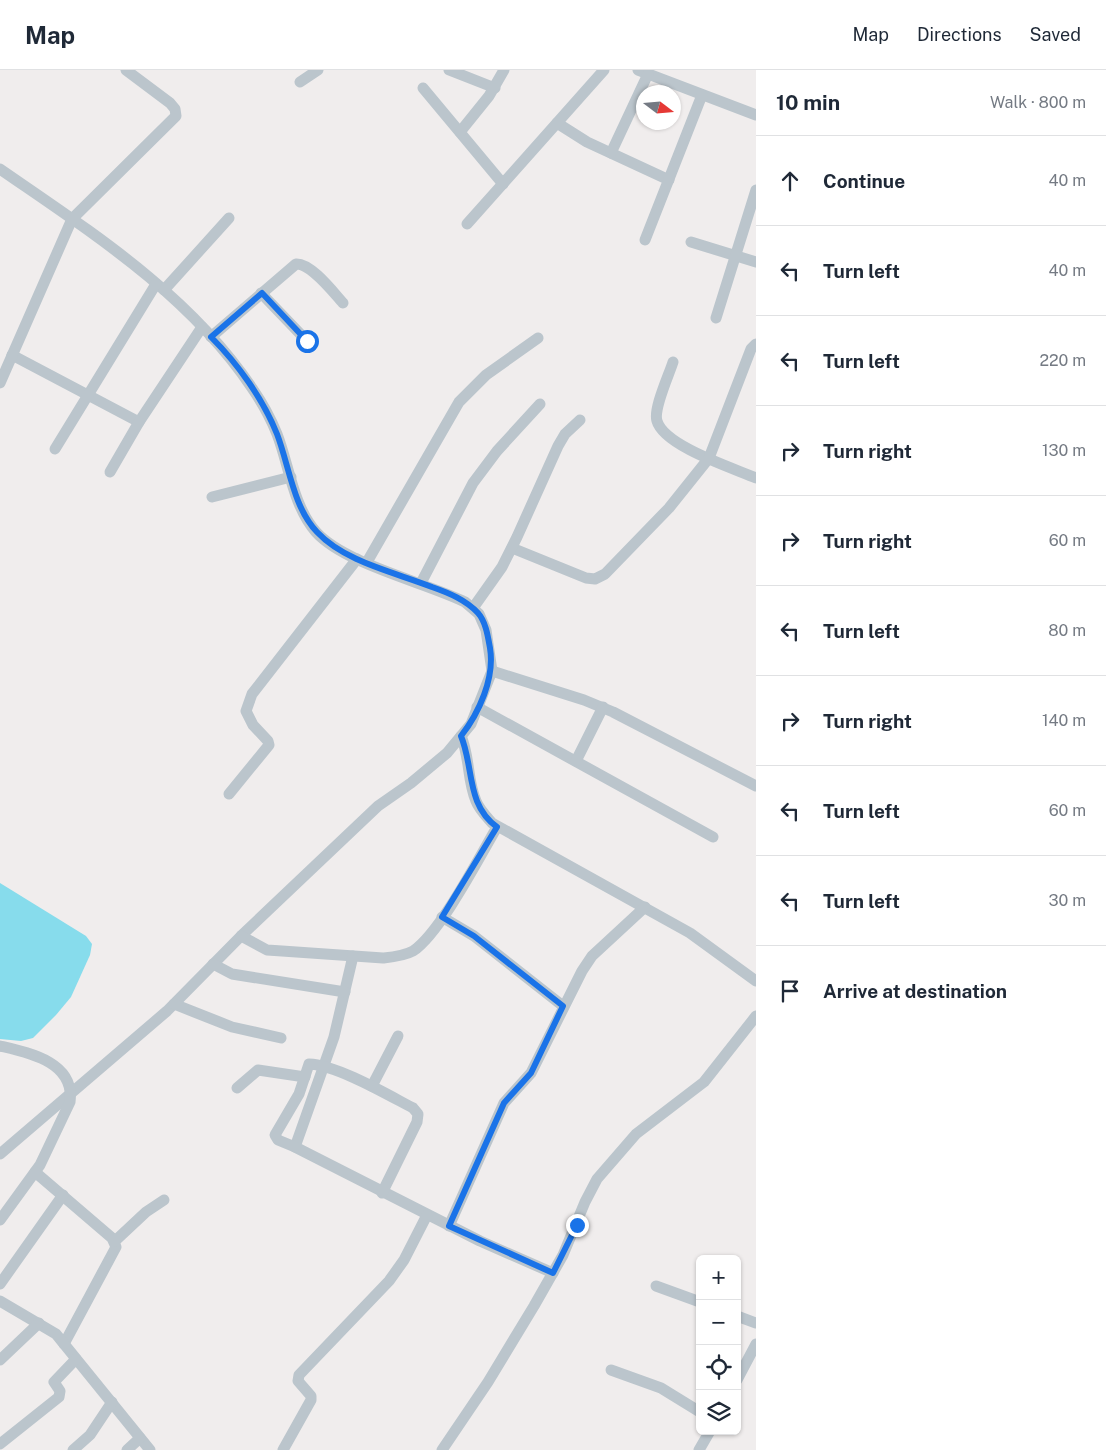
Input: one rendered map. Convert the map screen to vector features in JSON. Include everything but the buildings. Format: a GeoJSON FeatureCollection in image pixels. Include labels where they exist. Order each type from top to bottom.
{"type":"FeatureCollection","features":[{"type":"Feature","properties":{"kind":"street"},"geometry":{"type":"LineString","coordinates":[[0,384],[72,219],[176,116],[175,108],[170,103],[126,70]]}},
{"type":"Feature","properties":{"kind":"street"},"geometry":{"type":"LineString","coordinates":[[300,82],[318,70]]}},
{"type":"Feature","properties":{"kind":"street"},"geometry":{"type":"LineString","coordinates":[[449,70],[495,88]]}},
{"type":"Feature","properties":{"kind":"street"},"geometry":{"type":"LineString","coordinates":[[460,132],[495,88],[504,70]]}},
{"type":"Feature","properties":{"kind":"street"},"geometry":{"type":"LineString","coordinates":[[467,224],[604,70]]}},
{"type":"Feature","properties":{"kind":"street"},"geometry":{"type":"LineString","coordinates":[[611,153],[643,72],[756,115]]}},
{"type":"Feature","properties":{"kind":"street"},"geometry":{"type":"LineString","coordinates":[[422,88],[503,184]]}},
{"type":"Feature","properties":{"kind":"street"},"geometry":{"type":"LineString","coordinates":[[645,240],[702,95]]}},
{"type":"Feature","properties":{"kind":"street"},"geometry":{"type":"LineString","coordinates":[[557,123],[575,135],[669,180]]}},
{"type":"Feature","properties":{"kind":"street"},"geometry":{"type":"LineString","coordinates":[[0,169],[116,249],[202,327],[252,388],[276,433],[302,509],[316,531],[338,550],[421,583],[465,602],[473,608],[479,614],[486,630],[492,671],[470,724],[447,753],[411,783],[378,806],[241,936],[174,1004],[0,1154]]}},
{"type":"Feature","properties":{"kind":"street"},"geometry":{"type":"LineString","coordinates":[[716,318],[756,190]]}},
{"type":"Feature","properties":{"kind":"street"},"geometry":{"type":"LineString","coordinates":[[55,449],[87,395],[160,287],[229,218]]}},
{"type":"Feature","properties":{"kind":"street"},"geometry":{"type":"LineString","coordinates":[[691,242],[756,262]]}},
{"type":"Feature","properties":{"kind":"street"},"geometry":{"type":"LineString","coordinates":[[211,337],[290,268],[301,264],[313,271],[343,303]]}},
{"type":"Feature","properties":{"kind":"street"},"geometry":{"type":"LineString","coordinates":[[262,293],[307,341]]}},
{"type":"Feature","properties":{"kind":"street"},"geometry":{"type":"LineString","coordinates":[[110,472],[139,422],[202,327]]}},
{"type":"Feature","properties":{"kind":"street"},"geometry":{"type":"LineString","coordinates":[[229,794],[269,745],[268,741],[249,720],[246,712],[252,694],[362,560],[459,402],[486,375],[538,338]]}},
{"type":"Feature","properties":{"kind":"street"},"geometry":{"type":"LineString","coordinates":[[512,548],[586,578],[595,579],[612,568],[669,508],[709,458],[751,349],[756,344]]}},
{"type":"Feature","properties":{"kind":"street"},"geometry":{"type":"LineString","coordinates":[[12,356],[139,422]]}},
{"type":"Feature","properties":{"kind":"street"},"geometry":{"type":"LineString","coordinates":[[673,362],[656,420],[672,439],[709,458],[756,478]]}},
{"type":"Feature","properties":{"kind":"street"},"geometry":{"type":"LineString","coordinates":[[421,583],[473,484],[497,451],[540,404]]}},
{"type":"Feature","properties":{"kind":"street"},"geometry":{"type":"LineString","coordinates":[[473,608],[502,567],[512,548],[558,446],[565,434],[580,420]]}},
{"type":"Feature","properties":{"kind":"street"},"geometry":{"type":"LineString","coordinates":[[212,497],[292,477]]}},
{"type":"Feature","properties":{"kind":"street"},"geometry":{"type":"LineString","coordinates":[[492,671],[603,707],[756,786]]}},
{"type":"Feature","properties":{"kind":"street"},"geometry":{"type":"LineString","coordinates":[[576,761],[603,707]]}},
{"type":"Feature","properties":{"kind":"street"},"geometry":{"type":"LineString","coordinates":[[477,708],[712,837]]}},
{"type":"Feature","properties":{"kind":"street"},"geometry":{"type":"LineString","coordinates":[[461,736],[467,751],[471,784],[476,801],[482,811],[497,827],[690,933],[756,981]]}},
{"type":"Feature","properties":{"kind":"street"},"geometry":{"type":"LineString","coordinates":[[241,936],[267,950],[391,957],[412,952],[424,942],[442,917],[497,827]]}},
{"type":"Feature","properties":{"kind":"street"},"geometry":{"type":"LineString","coordinates":[[449,1226],[504,1103],[531,1073],[563,1006],[592,956],[645,907]]}},
{"type":"Feature","properties":{"kind":"street"},"geometry":{"type":"LineString","coordinates":[[442,917],[474,936],[563,1006]]}},
{"type":"Feature","properties":{"kind":"street"},"geometry":{"type":"LineString","coordinates":[[295,1147],[324,1068],[353,956]]}},
{"type":"Feature","properties":{"kind":"street"},"geometry":{"type":"LineString","coordinates":[[213,964],[232,974],[345,992]]}},
{"type":"Feature","properties":{"kind":"street"},"geometry":{"type":"LineString","coordinates":[[174,1004],[232,1027],[282,1038]]}},
{"type":"Feature","properties":{"kind":"street"},"geometry":{"type":"LineString","coordinates":[[442,1450],[506,1354],[553,1273],[577,1225],[584,1202],[597,1179],[636,1134],[704,1082],[756,1016]]}},
{"type":"Feature","properties":{"kind":"street"},"geometry":{"type":"LineString","coordinates":[[372,1086],[398,1036]]}},
{"type":"Feature","properties":{"kind":"street"},"geometry":{"type":"LineString","coordinates":[[0,1046],[44,1059],[62,1073],[71,1091],[70,1102],[62,1122],[36,1172],[0,1220]]}},
{"type":"Feature","properties":{"kind":"street"},"geometry":{"type":"LineString","coordinates":[[382,1193],[417,1122],[418,1114],[413,1108],[372,1086],[309,1064],[299,1094],[275,1135],[278,1140],[295,1147],[382,1193],[449,1226],[553,1273]]}},
{"type":"Feature","properties":{"kind":"street"},"geometry":{"type":"LineString","coordinates":[[237,1088],[258,1070],[305,1077]]}},
{"type":"Feature","properties":{"kind":"street"},"geometry":{"type":"LineString","coordinates":[[36,1172],[115,1242]]}},
{"type":"Feature","properties":{"kind":"street"},"geometry":{"type":"LineString","coordinates":[[0,1284],[63,1195]]}},
{"type":"Feature","properties":{"kind":"street"},"geometry":{"type":"LineString","coordinates":[[64,1344],[115,1253],[115,1242],[146,1212],[164,1200]]}},
{"type":"Feature","properties":{"kind":"street"},"geometry":{"type":"LineString","coordinates":[[283,1450],[311,1400],[311,1396],[298,1381],[299,1375],[389,1281],[404,1260],[427,1215]]}},
{"type":"Feature","properties":{"kind":"street"},"geometry":{"type":"LineString","coordinates":[[656,1286],[696,1301]]}},
{"type":"Feature","properties":{"kind":"street"},"geometry":{"type":"LineString","coordinates":[[0,1301],[56,1334],[150,1450]]}},
{"type":"Feature","properties":{"kind":"street"},"geometry":{"type":"LineString","coordinates":[[741,1317],[756,1323]]}},
{"type":"Feature","properties":{"kind":"street"},"geometry":{"type":"LineString","coordinates":[[0,1360],[39,1323]]}},
{"type":"Feature","properties":{"kind":"street"},"geometry":{"type":"LineString","coordinates":[[741,1375],[752,1362],[756,1344]]}},
{"type":"Feature","properties":{"kind":"street"},"geometry":{"type":"LineString","coordinates":[[0,1444],[58,1397],[60,1391],[54,1382],[76,1359]]}},
{"type":"Feature","properties":{"kind":"street"},"geometry":{"type":"LineString","coordinates":[[611,1370],[661,1388],[696,1410]]}},
{"type":"Feature","properties":{"kind":"street"},"geometry":{"type":"LineString","coordinates":[[73,1450],[90,1435],[112,1402]]}},
{"type":"Feature","properties":{"kind":"street"},"geometry":{"type":"LineString","coordinates":[[699,1450],[708,1435]]}},
{"type":"Feature","properties":{"kind":"street"},"geometry":{"type":"LineString","coordinates":[[127,1450],[140,1438]]}},
{"type":"Feature","properties":{"kind":"water"},"geometry":{"type":"Polygon","coordinates":[[[0,883],[86,936],[92,944],[90,955],[71,997],[33,1038],[21,1041],[0,1039],[0,883]]]}},
{"type":"Feature","properties":{"kind":"route"},"geometry":{"type":"LineString","coordinates":[[307,341],[262,293],[211,337],[218,343],[252,388],[276,433],[302,509],[316,531],[338,550],[446,592],[465,602],[479,614],[486,630],[492,671],[470,724],[461,736],[467,751],[471,784],[476,801],[482,811],[497,827],[442,917],[474,936],[563,1006],[531,1073],[510,1094],[504,1103],[449,1226],[480,1242],[553,1273],[577,1225]]}}]}
